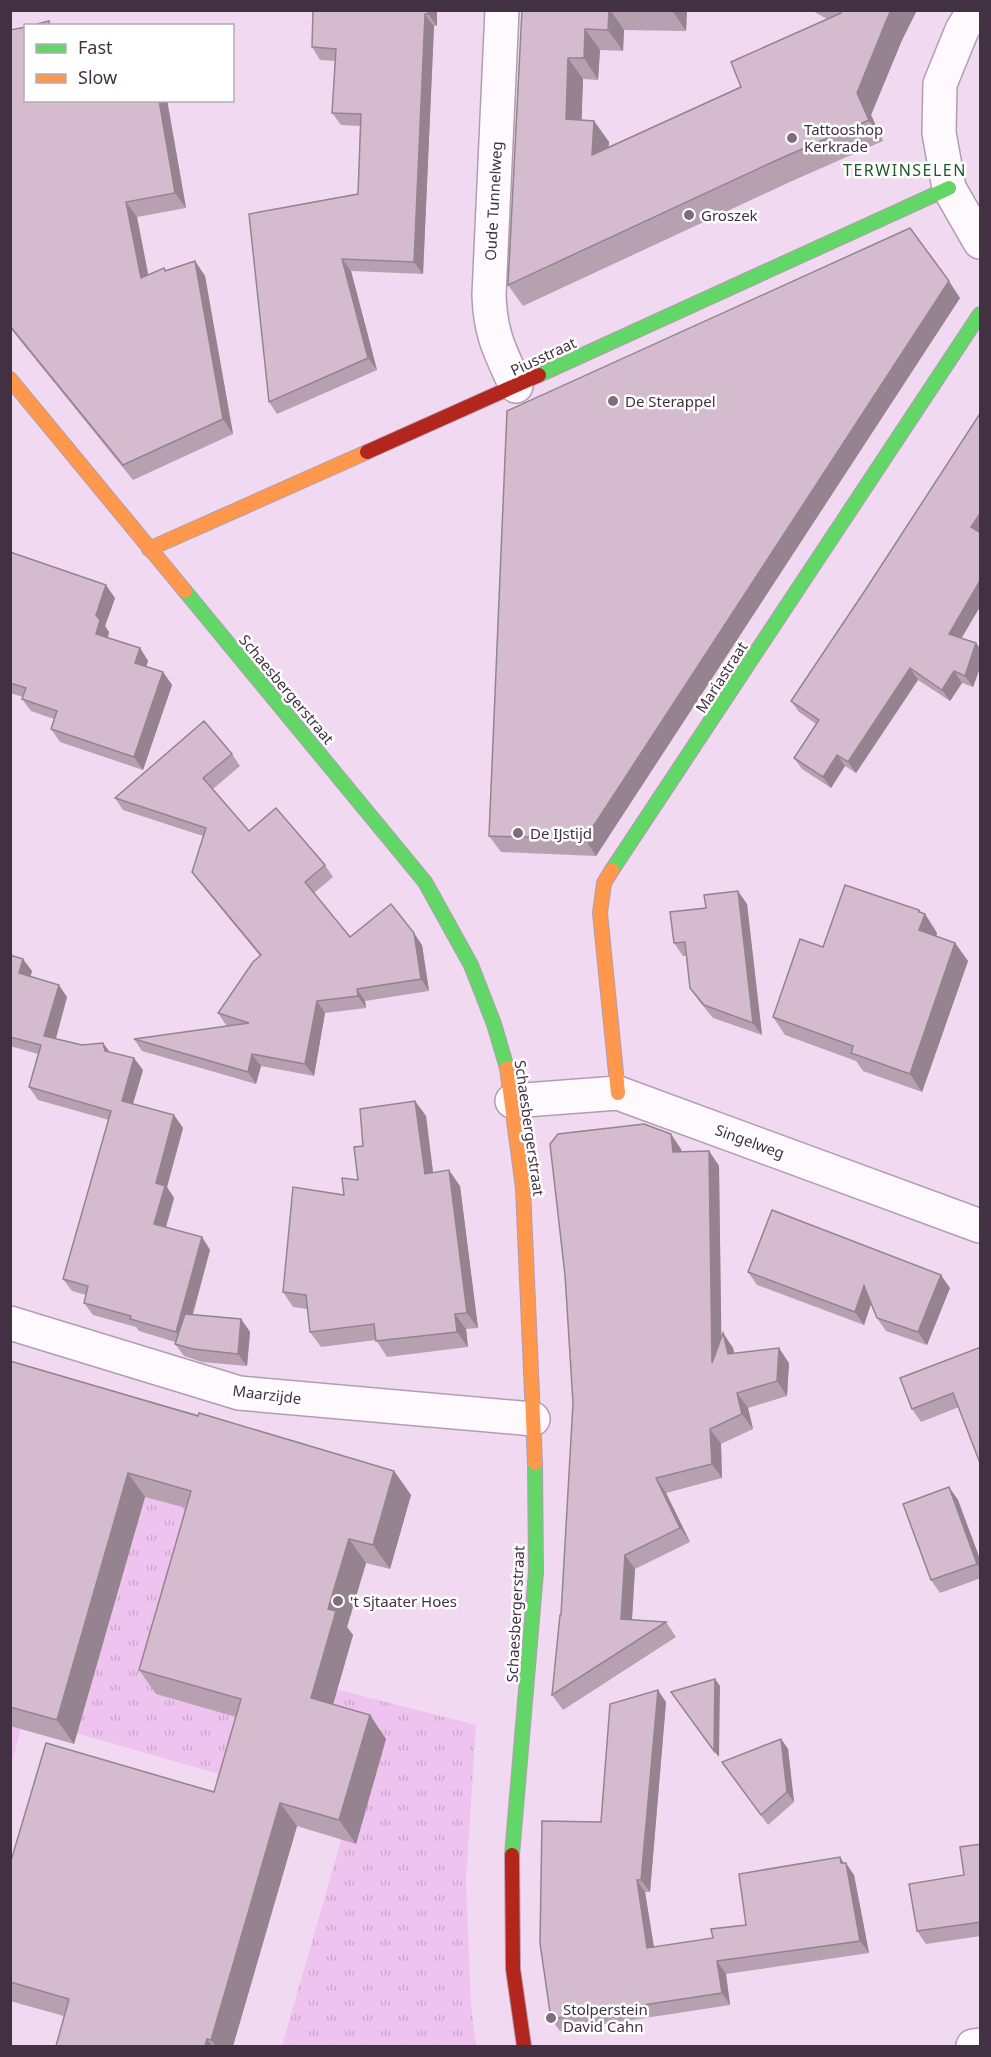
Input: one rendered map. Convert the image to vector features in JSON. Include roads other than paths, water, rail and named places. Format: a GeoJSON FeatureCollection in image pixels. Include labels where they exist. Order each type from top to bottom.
{"type":"FeatureCollection","features":[{"type":"Feature","properties":{"kind":"street","name":"Oude Tunnelweg"},"geometry":{"type":"LineString","coordinates":[[502,10],[489,295],[490,320],[496,345],[516,386]]}},
{"type":"Feature","properties":{"kind":"street"},"geometry":{"type":"LineString","coordinates":[[974,10],[962,30],[940,84],[939,133],[949,188],[981,242]]}},
{"type":"Feature","properties":{"kind":"street","name":"Piusstraat"},"geometry":{"type":"LineString","coordinates":[[149,549],[516,386],[949,188]]}},
{"type":"Feature","properties":{"kind":"street","name":"Mariastraat"},"geometry":{"type":"LineString","coordinates":[[618,1093],[600,914],[604,883],[981,314]]}},
{"type":"Feature","properties":{"kind":"street","name":"Schaesbergerstraat"},"geometry":{"type":"LineString","coordinates":[[12,385],[425,882],[478,981],[506,1062],[523,1188],[536,1488],[536,1572],[512,1842],[513,1969],[524,2046]]}},
{"type":"Feature","properties":{"kind":"street","name":"Singelweg"},"geometry":{"type":"LineString","coordinates":[[512,1101],[618,1093],[981,1226]]}},
{"type":"Feature","properties":{"kind":"street","name":"Maarzijde"},"geometry":{"type":"LineString","coordinates":[[10,1323],[239,1393],[533,1419]]}},
{"type":"Feature","properties":{"kind":"street"},"geometry":{"type":"LineString","coordinates":[[973,2046],[981,2045]]}},
{"type":"Feature","properties":{"kind":"place","name":"Tattooshop Kerkrade"},"geometry":{"type":"Point","coordinates":[792,138]}},
{"type":"Feature","properties":{"kind":"place","name":"Groszek"},"geometry":{"type":"Point","coordinates":[689,215]}},
{"type":"Feature","properties":{"kind":"place","name":"De Sterappel"},"geometry":{"type":"Point","coordinates":[613,401]}},
{"type":"Feature","properties":{"kind":"place","name":"De IJstijd"},"geometry":{"type":"Point","coordinates":[518,833]}},
{"type":"Feature","properties":{"kind":"place","name":"'t Sjtaater Hoes"},"geometry":{"type":"Point","coordinates":[338,1601]}},
{"type":"Feature","properties":{"kind":"place","name":"Stolperstein David Cahn"},"geometry":{"type":"Point","coordinates":[551,2018]}},
{"type":"Feature","properties":{"kind":"district","name":"TERWINSELEN"},"geometry":{"type":"Point","coordinates":[905,170]}}]}
